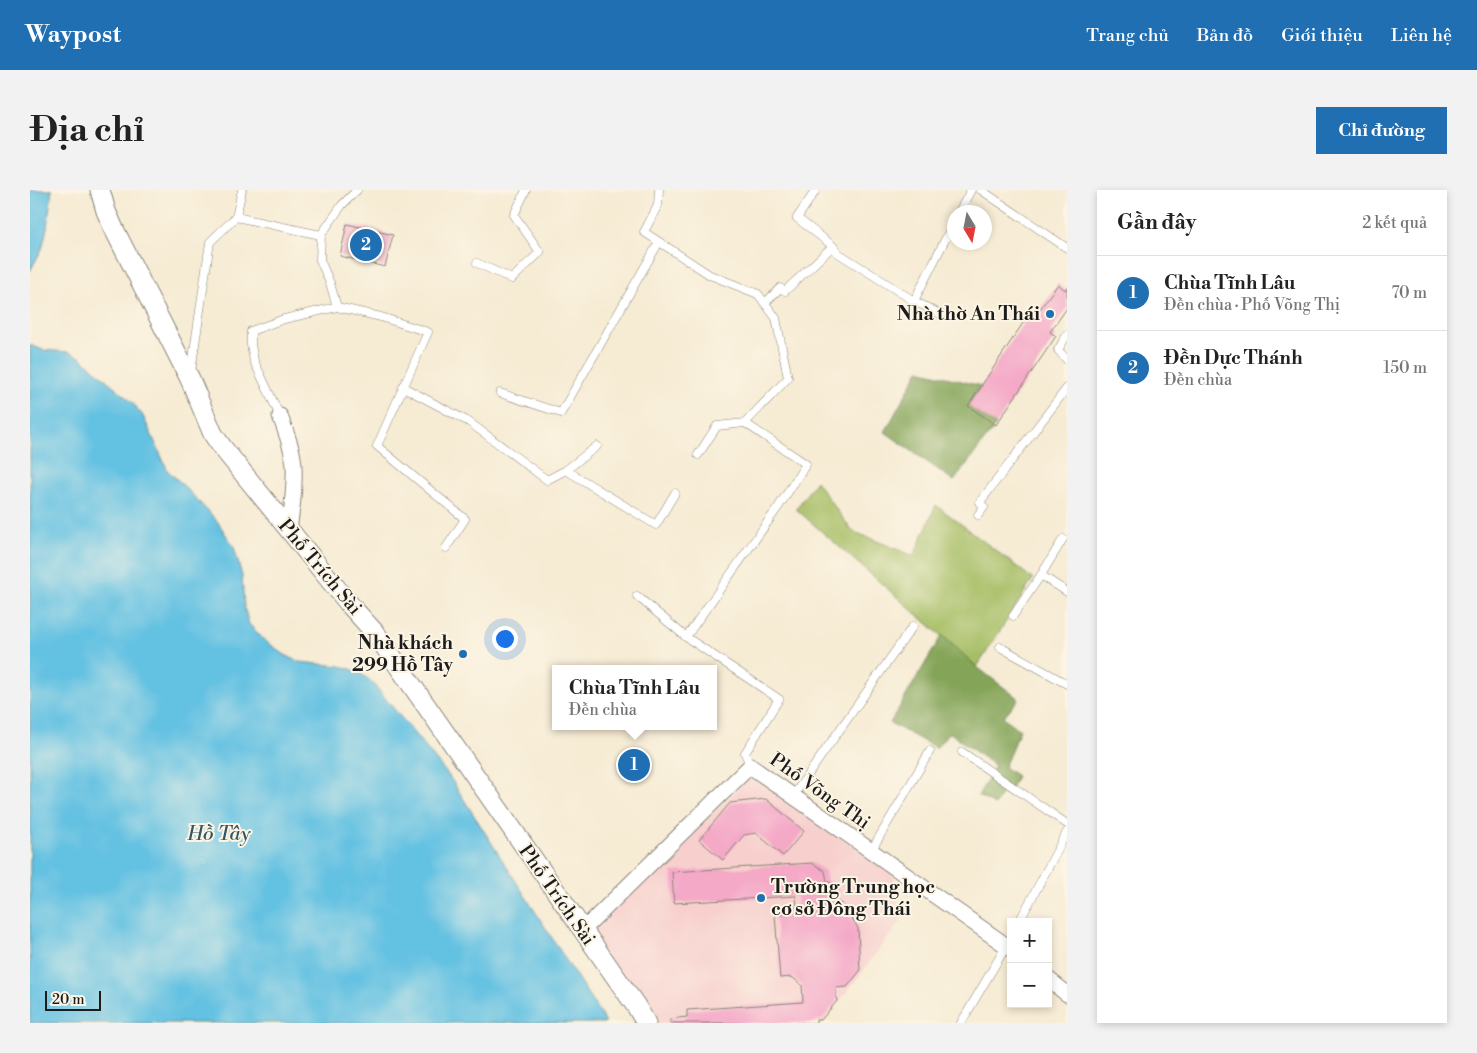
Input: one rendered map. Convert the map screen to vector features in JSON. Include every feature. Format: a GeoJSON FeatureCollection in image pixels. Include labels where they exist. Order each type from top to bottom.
{"type":"FeatureCollection","features":[{"type":"Feature","properties":{"kind":"street","name":"Phố Trích Sài"},"geometry":{"type":"LineString","coordinates":[[100,190],[114,229],[190,379],[213,434],[344,598],[376,634],[646,1023]]}},
{"type":"Feature","properties":{"kind":"street"},"geometry":{"type":"LineString","coordinates":[[280,416],[291,449],[294,465],[293,505],[289,530]]}},
{"type":"Feature","properties":{"kind":"street","name":"Phố Võng Thị"},"geometry":{"type":"LineString","coordinates":[[582,931],[750,766],[871,851],[1007,943]]}},
{"type":"Feature","properties":{"kind":"street"},"geometry":{"type":"LineString","coordinates":[[1052,982],[1067,994]]}},
{"type":"Feature","properties":{"kind":"lane"},"geometry":{"type":"LineString","coordinates":[[190,379],[210,242],[236,217],[242,190]]}},
{"type":"Feature","properties":{"kind":"lane"},"geometry":{"type":"LineString","coordinates":[[337,307],[330,283],[320,260],[321,235],[342,205],[357,190]]}},
{"type":"Feature","properties":{"kind":"lane"},"geometry":{"type":"LineString","coordinates":[[477,263],[512,278],[540,252],[514,215],[526,190]]}},
{"type":"Feature","properties":{"kind":"lane"},"geometry":{"type":"LineString","coordinates":[[659,190],[658,205],[644,232],[710,275],[758,294],[776,318],[788,378],[745,423]]}},
{"type":"Feature","properties":{"kind":"lane"},"geometry":{"type":"LineString","coordinates":[[816,190],[797,218],[833,246],[838,253],[914,301],[942,316]]}},
{"type":"Feature","properties":{"kind":"lane"},"geometry":{"type":"LineString","coordinates":[[963,205],[971,190]]}},
{"type":"Feature","properties":{"kind":"lane"},"geometry":{"type":"LineString","coordinates":[[981,190],[1067,248]]}},
{"type":"Feature","properties":{"kind":"lane"},"geometry":{"type":"LineString","coordinates":[[236,217],[321,235]]}},
{"type":"Feature","properties":{"kind":"lane"},"geometry":{"type":"LineString","coordinates":[[914,301],[947,236]]}},
{"type":"Feature","properties":{"kind":"lane"},"geometry":{"type":"LineString","coordinates":[[500,393],[560,413],[659,242]]}},
{"type":"Feature","properties":{"kind":"lane"},"geometry":{"type":"LineString","coordinates":[[765,303],[780,288],[784,291],[833,246]]}},
{"type":"Feature","properties":{"kind":"lane"},"geometry":{"type":"LineString","coordinates":[[280,416],[254,361],[251,331],[284,320],[337,307],[381,317],[428,332],[377,446],[465,519],[446,548]]}},
{"type":"Feature","properties":{"kind":"lane"},"geometry":{"type":"LineString","coordinates":[[1067,335],[1058,350],[1067,360]]}},
{"type":"Feature","properties":{"kind":"lane"},"geometry":{"type":"LineString","coordinates":[[403,387],[468,422],[547,480],[566,470],[597,446]]}},
{"type":"Feature","properties":{"kind":"lane"},"geometry":{"type":"LineString","coordinates":[[978,515],[984,507],[980,502],[1067,388]]}},
{"type":"Feature","properties":{"kind":"lane"},"geometry":{"type":"LineString","coordinates":[[686,637],[779,506],[806,464],[745,423],[717,426],[698,455]]}},
{"type":"Feature","properties":{"kind":"lane"},"geometry":{"type":"LineString","coordinates":[[566,470],[656,525],[675,493]]}},
{"type":"Feature","properties":{"kind":"lane"},"geometry":{"type":"LineString","coordinates":[[1013,616],[1063,539]]}},
{"type":"Feature","properties":{"kind":"lane"},"geometry":{"type":"LineString","coordinates":[[1041,575],[1067,592]]}},
{"type":"Feature","properties":{"kind":"lane"},"geometry":{"type":"LineString","coordinates":[[637,596],[686,637],[779,699],[745,753],[750,766]]}},
{"type":"Feature","properties":{"kind":"lane"},"geometry":{"type":"LineString","coordinates":[[793,796],[913,626]]}},
{"type":"Feature","properties":{"kind":"lane"},"geometry":{"type":"LineString","coordinates":[[1000,647],[1067,684]]}},
{"type":"Feature","properties":{"kind":"lane"},"geometry":{"type":"LineString","coordinates":[[871,851],[930,751]]}},
{"type":"Feature","properties":{"kind":"lane"},"geometry":{"type":"LineString","coordinates":[[962,752],[1067,824]]}},
{"type":"Feature","properties":{"kind":"lane"},"geometry":{"type":"LineString","coordinates":[[1021,918],[1067,832]]}},
{"type":"Feature","properties":{"kind":"lane"},"geometry":{"type":"LineString","coordinates":[[961,1023],[1007,947]]}},
{"type":"Feature","properties":{"kind":"shaded area","name":"Trường Trung học cơ sở Đông Thái"},"geometry":{"type":"Polygon","coordinates":[[[752,775],[893,874],[901,921],[823,1023],[655,1023],[589,932],[752,775]]]}},
{"type":"Feature","properties":{"kind":"green space"},"geometry":{"type":"Polygon","coordinates":[[[919,370],[981,386],[968,406],[996,425],[954,481],[885,432],[919,370]]]}},
{"type":"Feature","properties":{"kind":"green space"},"geometry":{"type":"Polygon","coordinates":[[[816,481],[852,531],[914,556],[936,505],[1033,579],[977,667],[796,509],[816,481]]]}},
{"type":"Feature","properties":{"kind":"green space"},"geometry":{"type":"Polygon","coordinates":[[[942,635],[977,667],[1019,699],[1003,717],[1020,730],[1004,767],[1017,776],[1009,793],[1003,791],[995,805],[978,796],[995,766],[949,732],[936,748],[890,723],[942,635]]]}},
{"type":"Feature","properties":{"kind":"water"},"geometry":{"type":"Polygon","coordinates":[[[30,190],[52,190],[42,249],[30,271],[30,190]]]}},
{"type":"Feature","properties":{"kind":"water","name":"Hồ Tây"},"geometry":{"type":"Polygon","coordinates":[[[30,345],[43,350],[68,352],[80,357],[131,401],[143,416],[168,471],[217,521],[234,547],[242,576],[244,607],[249,624],[264,640],[285,655],[299,662],[340,666],[357,671],[372,682],[449,776],[606,1023],[30,1023],[30,345]]]}},
{"type":"Feature","properties":{"kind":"building"},"geometry":{"type":"Polygon","coordinates":[[[347,224],[393,235],[385,267],[340,256],[347,224]]]}},
{"type":"Feature","properties":{"kind":"building"},"geometry":{"type":"Polygon","coordinates":[[[1058,284],[1065,290],[1067,287],[1067,308],[1050,332],[1056,336],[996,425],[968,406],[1027,317],[1032,320],[1058,284]]]}},
{"type":"Feature","properties":{"kind":"building"},"geometry":{"type":"Polygon","coordinates":[[[766,799],[804,831],[783,856],[756,833],[744,835],[723,860],[699,840],[730,803],[766,799]]]}},
{"type":"Feature","properties":{"kind":"building","name":"Trường Trung học cơ sở Đông Thái"},"geometry":{"type":"Polygon","coordinates":[[[812,863],[825,871],[827,881],[837,886],[838,904],[842,903],[858,928],[860,971],[847,987],[835,988],[837,1001],[821,1020],[816,1020],[816,1023],[670,1023],[670,1019],[687,1017],[687,1010],[803,1002],[802,985],[792,977],[780,978],[775,915],[789,914],[797,906],[796,896],[674,903],[672,872],[812,863]]]}},
{"type":"Feature","properties":{"kind":"place","name":"Đền Dực Thánh"},"geometry":{"type":"Point","coordinates":[366,245]}},
{"type":"Feature","properties":{"kind":"place","name":"Nhà thờ An Thái"},"geometry":{"type":"Point","coordinates":[1050,314]}},
{"type":"Feature","properties":{"kind":"place","name":"Nhà khách 299 Hồ Tây"},"geometry":{"type":"Point","coordinates":[463,654]}},
{"type":"Feature","properties":{"kind":"place","name":"Chùa Tĩnh Lâu"},"geometry":{"type":"Point","coordinates":[634,765]}},
{"type":"Feature","properties":{"kind":"place","name":"Trường Trung học cơ sở Đông Thái"},"geometry":{"type":"Point","coordinates":[761,898]}}]}
